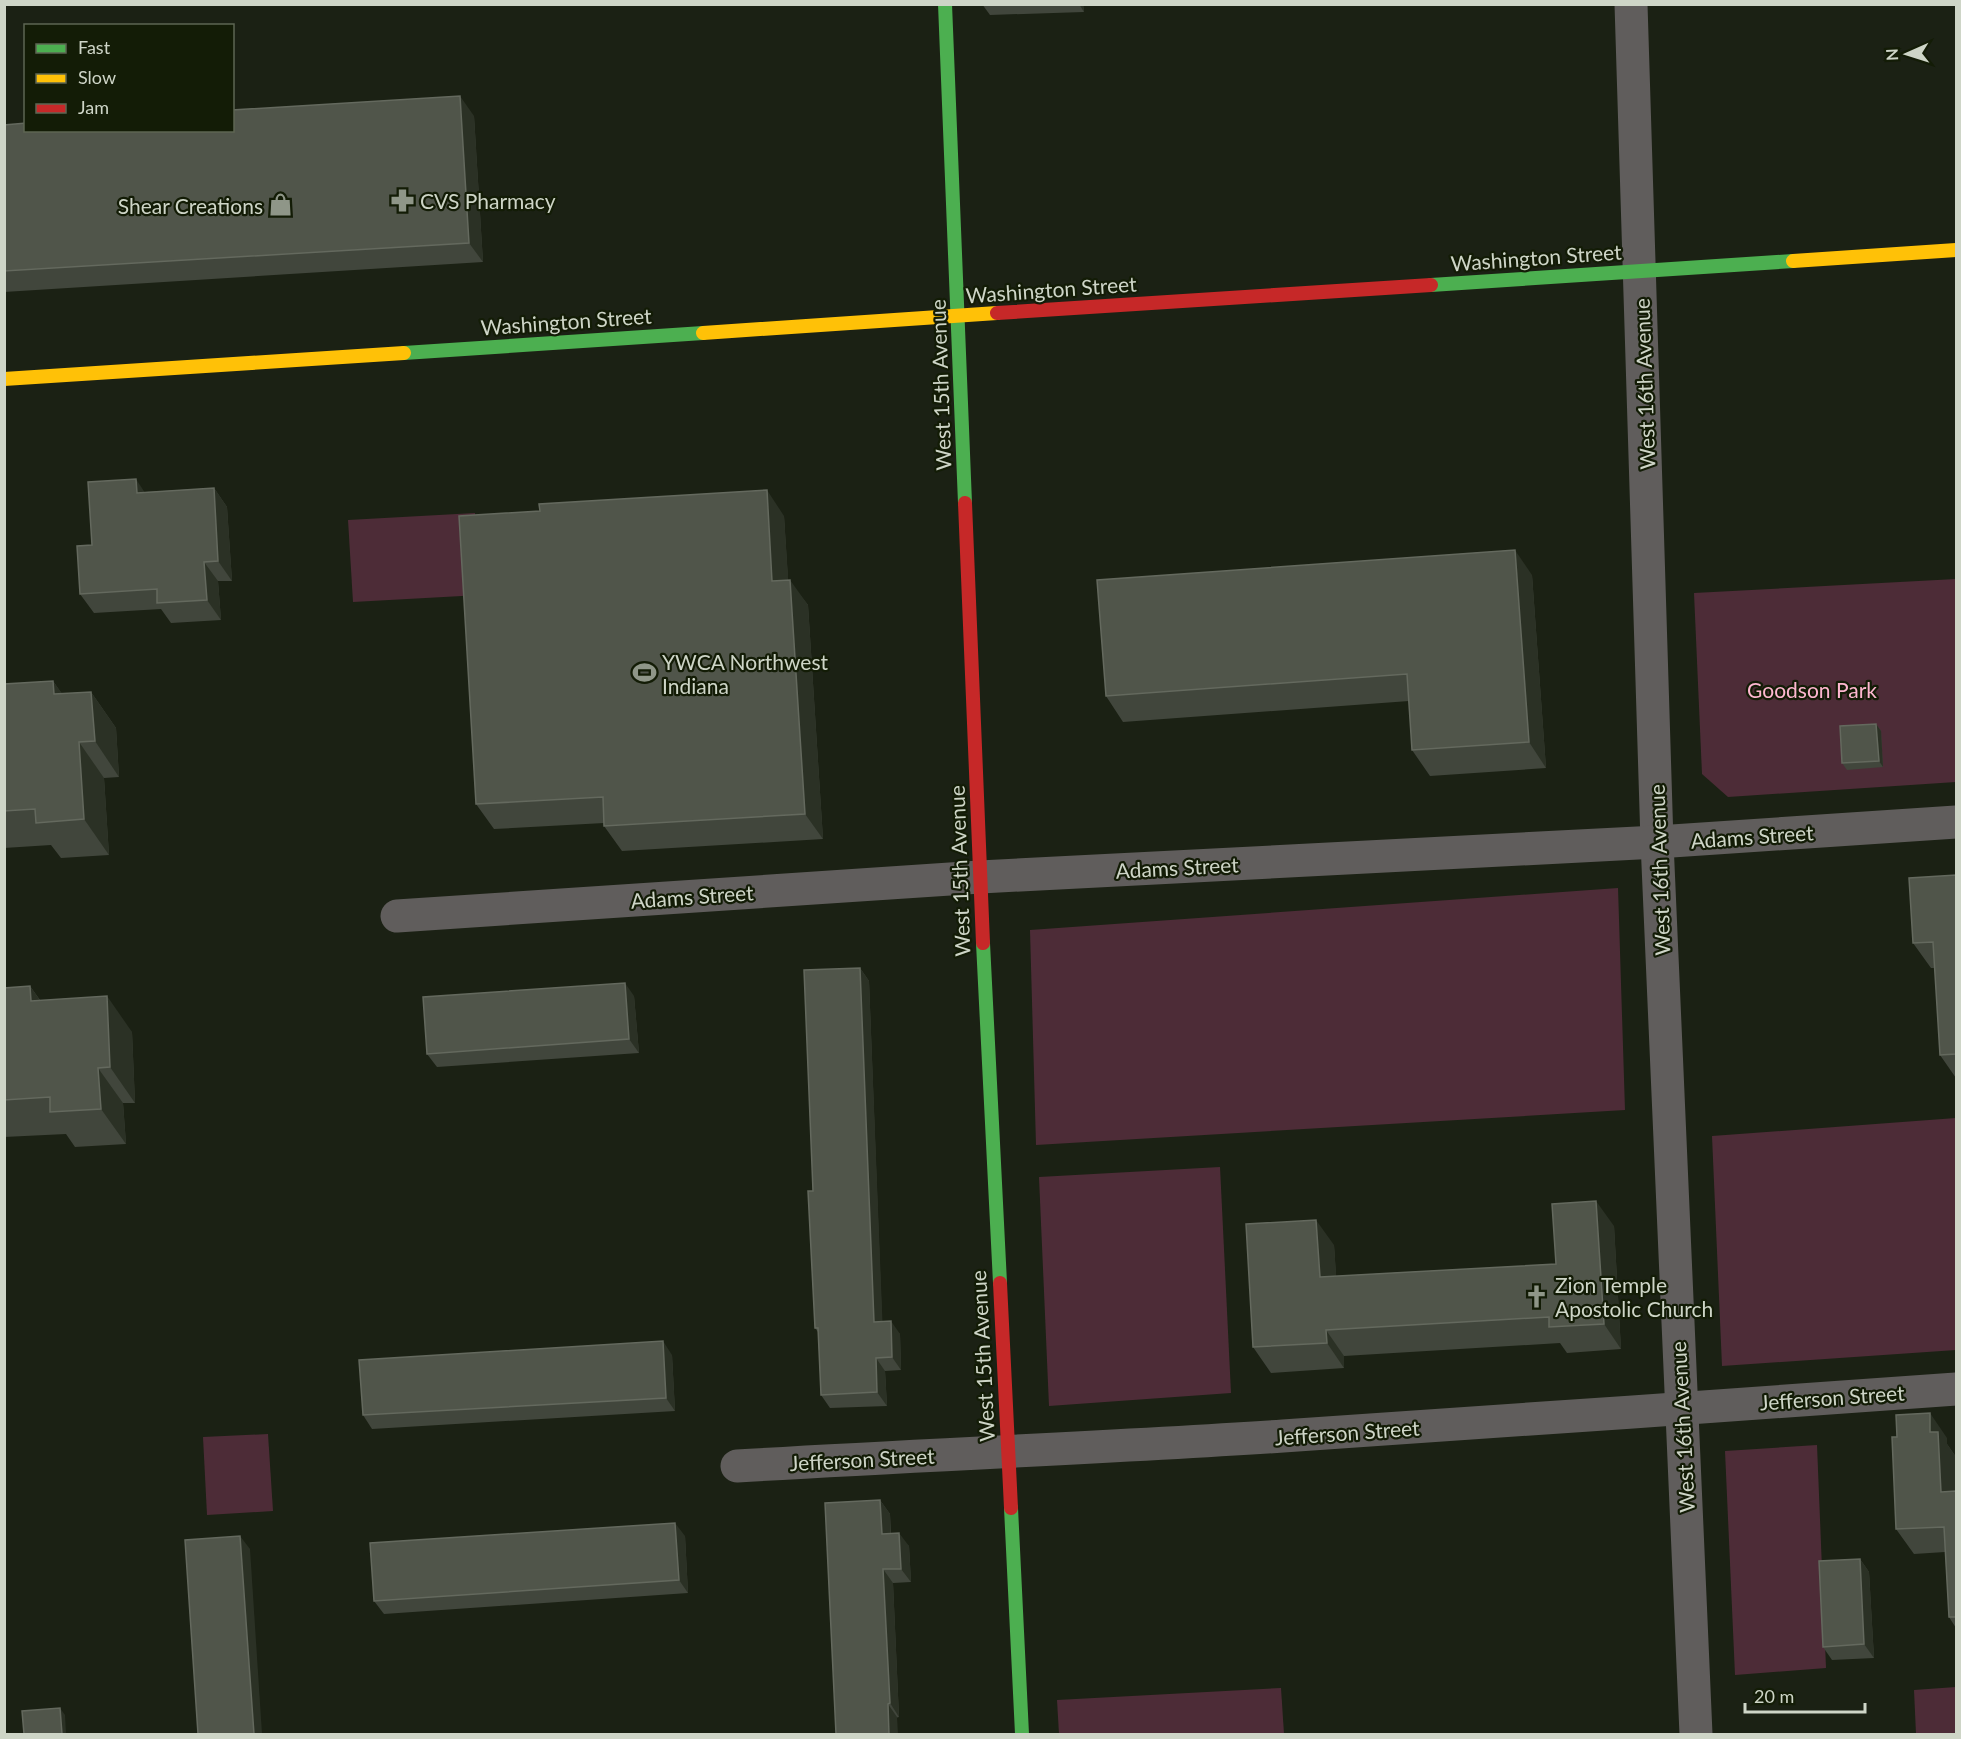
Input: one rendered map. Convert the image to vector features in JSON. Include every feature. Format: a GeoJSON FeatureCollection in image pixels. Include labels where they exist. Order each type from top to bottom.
{"type":"FeatureCollection","features":[{"type":"Feature","properties":{"kind":"street","name":"West 15th Avenue"},"geometry":{"type":"LineString","coordinates":[[945,4],[980,877],[1022,1734]]}},
{"type":"Feature","properties":{"kind":"street","name":"West 16th Avenue"},"geometry":{"type":"LineString","coordinates":[[1631,4],[1657,842],[1696,1734]]}},
{"type":"Feature","properties":{"kind":"street","name":"Washington Street"},"geometry":{"type":"LineString","coordinates":[[4,379],[1956,250]]}},
{"type":"Feature","properties":{"kind":"street","name":"Adams Street"},"geometry":{"type":"LineString","coordinates":[[397,916],[980,877],[1657,842],[1956,822]]}},
{"type":"Feature","properties":{"kind":"street","name":"Jefferson Street"},"geometry":{"type":"LineString","coordinates":[[737,1466],[1286,1436],[1956,1389]]}},
{"type":"Feature","properties":{"kind":"green space"},"geometry":{"type":"Polygon","coordinates":[[[475,513],[480,595],[353,602],[348,520],[475,513]]]}},
{"type":"Feature","properties":{"kind":"green space","name":"Goodson Park"},"geometry":{"type":"Polygon","coordinates":[[[1956,579],[1956,782],[1728,797],[1702,774],[1694,593],[1956,579]]]}},
{"type":"Feature","properties":{"kind":"green space"},"geometry":{"type":"Polygon","coordinates":[[[1618,888],[1625,1110],[1036,1145],[1030,930],[1618,888]]]}},
{"type":"Feature","properties":{"kind":"green space"},"geometry":{"type":"Polygon","coordinates":[[[1956,1118],[1956,1350],[1722,1366],[1712,1136],[1956,1118]]]}},
{"type":"Feature","properties":{"kind":"green space"},"geometry":{"type":"Polygon","coordinates":[[[1220,1167],[1231,1393],[1049,1406],[1039,1177],[1220,1167]]]}},
{"type":"Feature","properties":{"kind":"green space"},"geometry":{"type":"Polygon","coordinates":[[[268,1434],[273,1511],[207,1515],[203,1437],[268,1434]]]}},
{"type":"Feature","properties":{"kind":"green space"},"geometry":{"type":"Polygon","coordinates":[[[1817,1445],[1826,1668],[1735,1675],[1725,1451],[1817,1445]]]}},
{"type":"Feature","properties":{"kind":"green space"},"geometry":{"type":"Polygon","coordinates":[[[1956,1687],[1956,1734],[1916,1734],[1914,1690],[1956,1687]]]}},
{"type":"Feature","properties":{"kind":"green space"},"geometry":{"type":"Polygon","coordinates":[[[1281,1688],[1284,1734],[1059,1734],[1057,1700],[1281,1688]]]}},
{"type":"Feature","properties":{"kind":"building"},"geometry":{"type":"Polygon","coordinates":[[[460,96],[469,243],[4,271],[4,125],[24,123],[24,132],[234,132],[234,110],[460,96]]]}},
{"type":"Feature","properties":{"kind":"building"},"geometry":{"type":"Polygon","coordinates":[[[136,479],[137,493],[214,488],[218,561],[204,562],[207,600],[157,603],[157,589],[80,594],[77,546],[92,545],[88,482],[136,479]]]}},
{"type":"Feature","properties":{"kind":"building"},"geometry":{"type":"Polygon","coordinates":[[[767,490],[772,581],[790,580],[805,814],[604,826],[603,797],[476,804],[459,516],[540,511],[539,504],[767,490]]]}},
{"type":"Feature","properties":{"kind":"building"},"geometry":{"type":"Polygon","coordinates":[[[1515,550],[1529,742],[1412,750],[1407,674],[1106,696],[1097,580],[1515,550]]]}},
{"type":"Feature","properties":{"kind":"building"},"geometry":{"type":"Polygon","coordinates":[[[53,681],[54,694],[91,692],[95,741],[79,742],[84,819],[36,823],[35,809],[4,811],[4,684],[53,681]]]}},
{"type":"Feature","properties":{"kind":"building"},"geometry":{"type":"Polygon","coordinates":[[[1876,724],[1879,761],[1842,763],[1840,726],[1876,724]]]}},
{"type":"Feature","properties":{"kind":"building"},"geometry":{"type":"Polygon","coordinates":[[[1956,875],[1956,1054],[1940,1055],[1933,942],[1913,943],[1909,878],[1956,875]]]}},
{"type":"Feature","properties":{"kind":"building"},"geometry":{"type":"Polygon","coordinates":[[[860,968],[874,1322],[891,1321],[892,1357],[876,1358],[877,1392],[821,1395],[808,1191],[813,1191],[804,970],[860,968]]]}},
{"type":"Feature","properties":{"kind":"building"},"geometry":{"type":"Polygon","coordinates":[[[625,983],[629,1039],[427,1054],[423,997],[625,983]]]}},
{"type":"Feature","properties":{"kind":"building"},"geometry":{"type":"Polygon","coordinates":[[[30,986],[31,1001],[107,996],[110,1067],[98,1068],[101,1109],[50,1112],[50,1097],[4,1100],[4,988],[30,986]]]}},
{"type":"Feature","properties":{"kind":"building"},"geometry":{"type":"Polygon","coordinates":[[[1596,1201],[1604,1324],[1549,1327],[1549,1317],[1326,1330],[1327,1343],[1253,1347],[1246,1224],[1316,1220],[1320,1277],[1556,1264],[1552,1204],[1596,1201]]]}},
{"type":"Feature","properties":{"kind":"building"},"geometry":{"type":"Polygon","coordinates":[[[663,1341],[666,1398],[363,1415],[359,1360],[663,1341]]]}},
{"type":"Feature","properties":{"kind":"building"},"geometry":{"type":"Polygon","coordinates":[[[1930,1413],[1930,1432],[1938,1432],[1941,1492],[1956,1491],[1956,1617],[1949,1617],[1944,1527],[1896,1529],[1892,1437],[1897,1437],[1896,1415],[1930,1413]]]}},
{"type":"Feature","properties":{"kind":"building"},"geometry":{"type":"Polygon","coordinates":[[[880,1500],[882,1534],[899,1533],[901,1569],[883,1569],[890,1703],[888,1704],[889,1734],[836,1734],[825,1503],[880,1500]]]}},
{"type":"Feature","properties":{"kind":"building"},"geometry":{"type":"Polygon","coordinates":[[[675,1523],[679,1580],[374,1601],[370,1543],[675,1523]]]}},
{"type":"Feature","properties":{"kind":"building"},"geometry":{"type":"Polygon","coordinates":[[[240,1536],[254,1734],[198,1734],[185,1540],[240,1536]]]}},
{"type":"Feature","properties":{"kind":"building"},"geometry":{"type":"Polygon","coordinates":[[[1860,1559],[1864,1644],[1823,1647],[1819,1561],[1860,1559]]]}},
{"type":"Feature","properties":{"kind":"building"},"geometry":{"type":"Polygon","coordinates":[[[60,1708],[62,1734],[24,1734],[22,1711],[60,1708]]]}},
{"type":"Feature","properties":{"kind":"traffic: fast"},"geometry":{"type":"LineString","coordinates":[[945,4],[965,503]]}},
{"type":"Feature","properties":{"kind":"traffic: fast"},"geometry":{"type":"LineString","coordinates":[[1431,285],[1793,261]]}},
{"type":"Feature","properties":{"kind":"traffic: fast"},"geometry":{"type":"LineString","coordinates":[[404,353],[703,333]]}},
{"type":"Feature","properties":{"kind":"traffic: fast"},"geometry":{"type":"LineString","coordinates":[[983,943],[1000,1283]]}},
{"type":"Feature","properties":{"kind":"traffic: fast"},"geometry":{"type":"LineString","coordinates":[[1011,1508],[1022,1734]]}},
{"type":"Feature","properties":{"kind":"traffic: slow"},"geometry":{"type":"LineString","coordinates":[[1793,261],[1956,250]]}},
{"type":"Feature","properties":{"kind":"traffic: slow"},"geometry":{"type":"LineString","coordinates":[[703,333],[997,313]]}},
{"type":"Feature","properties":{"kind":"traffic: slow"},"geometry":{"type":"LineString","coordinates":[[4,379],[404,353]]}},
{"type":"Feature","properties":{"kind":"traffic: jam"},"geometry":{"type":"LineString","coordinates":[[997,313],[1431,285]]}},
{"type":"Feature","properties":{"kind":"traffic: jam"},"geometry":{"type":"LineString","coordinates":[[965,503],[983,943]]}},
{"type":"Feature","properties":{"kind":"traffic: jam"},"geometry":{"type":"LineString","coordinates":[[1000,1283],[1011,1508]]}},
{"type":"Feature","properties":{"kind":"place","name":"CVS Pharmacy"},"geometry":{"type":"Point","coordinates":[402,200]}},
{"type":"Feature","properties":{"kind":"place","name":"Shear Creations"},"geometry":{"type":"Point","coordinates":[281,205]}},
{"type":"Feature","properties":{"kind":"place","name":"YWCA Northwest Indiana"},"geometry":{"type":"Point","coordinates":[644,673]}},
{"type":"Feature","properties":{"kind":"place","name":"Zion Temple Apostolic Church"},"geometry":{"type":"Point","coordinates":[1537,1296]}}]}
